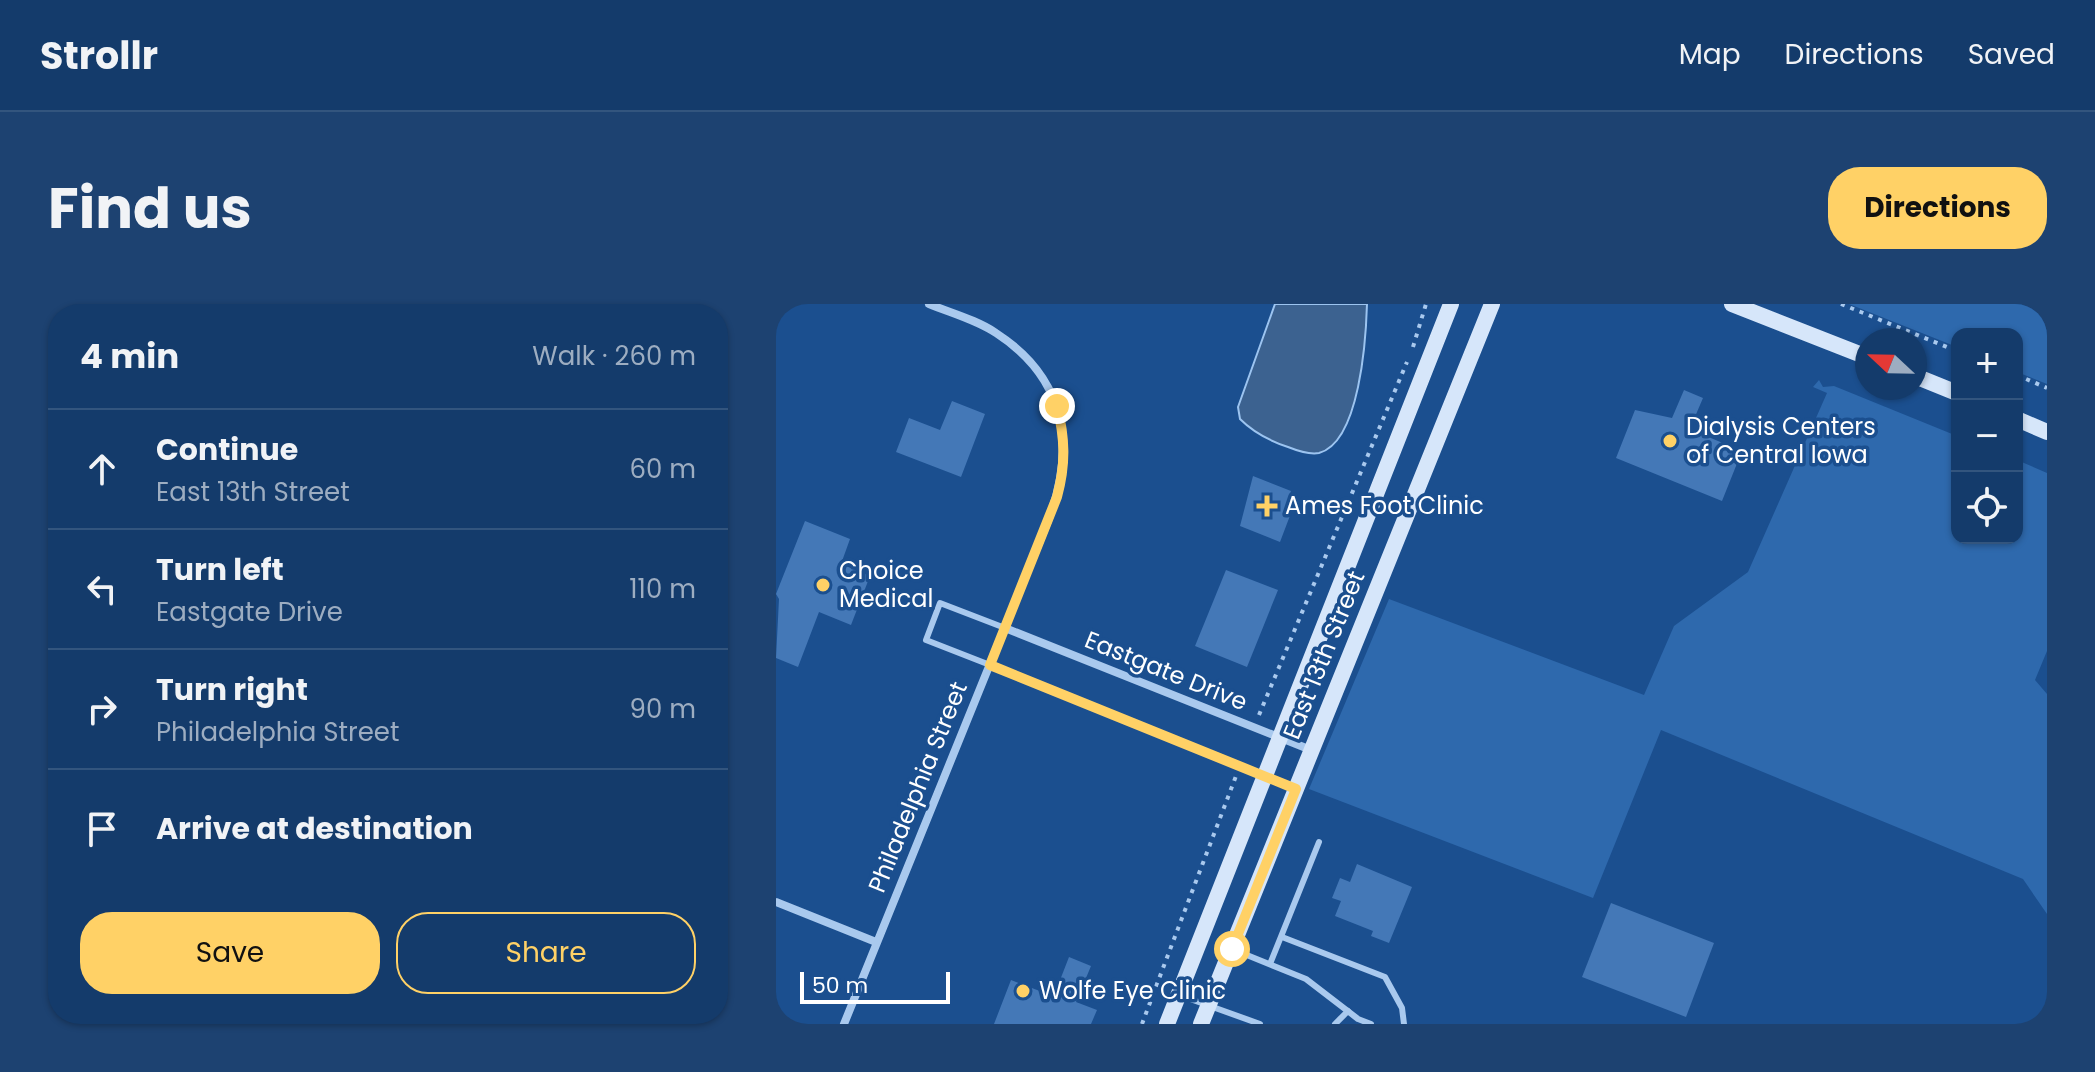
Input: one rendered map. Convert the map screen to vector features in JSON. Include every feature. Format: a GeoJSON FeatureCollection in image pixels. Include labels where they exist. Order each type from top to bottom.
{"type":"FeatureCollection","features":[{"type":"Feature","properties":{"kind":"main road","name":"East 13th Street"},"geometry":{"type":"LineString","coordinates":[[1167,1024],[1451,304]]}},
{"type":"Feature","properties":{"kind":"main road","name":"East 13th Street"},"geometry":{"type":"LineString","coordinates":[[1201,1024],[1492,304]]}},
{"type":"Feature","properties":{"kind":"main road"},"geometry":{"type":"LineString","coordinates":[[1732,304],[1855,352]]}},
{"type":"Feature","properties":{"kind":"main road"},"geometry":{"type":"LineString","coordinates":[[1927,381],[1951,391]]}},
{"type":"Feature","properties":{"kind":"main road"},"geometry":{"type":"LineString","coordinates":[[2023,422],[2047,432]]}},
{"type":"Feature","properties":{"kind":"street","name":"Philadelphia Street"},"geometry":{"type":"LineString","coordinates":[[844,1024],[1057,497],[1064,469],[1064,436],[1057,406],[1036,367],[994,331],[929,304]]}},
{"type":"Feature","properties":{"kind":"street","name":"Eastgate Drive"},"geometry":{"type":"LineString","coordinates":[[1005,628],[1312,750]]}},
{"type":"Feature","properties":{"kind":"street"},"geometry":{"type":"LineString","coordinates":[[990,665],[1296,789]]}},
{"type":"Feature","properties":{"kind":"street"},"geometry":{"type":"LineString","coordinates":[[776,902],[876,942]]}},
{"type":"Feature","properties":{"kind":"lane"},"geometry":{"type":"LineString","coordinates":[[990,665],[926,640],[940,603],[1005,628]]}},
{"type":"Feature","properties":{"kind":"lane"},"geometry":{"type":"LineString","coordinates":[[1270,964],[1319,842]]}},
{"type":"Feature","properties":{"kind":"lane"},"geometry":{"type":"LineString","coordinates":[[1282,937],[1385,977],[1402,1008],[1404,1024]]}},
{"type":"Feature","properties":{"kind":"lane"},"geometry":{"type":"LineString","coordinates":[[1232,949],[1306,979],[1348,1011],[1371,1024]]}},
{"type":"Feature","properties":{"kind":"lane"},"geometry":{"type":"LineString","coordinates":[[1178,995],[1260,1024]]}},
{"type":"Feature","properties":{"kind":"lane"},"geometry":{"type":"LineString","coordinates":[[1335,1024],[1348,1011]]}},
{"type":"Feature","properties":{"kind":"path"},"geometry":{"type":"LineString","coordinates":[[1254,727],[1305,598],[1413,347],[1426,304]]}},
{"type":"Feature","properties":{"kind":"path"},"geometry":{"type":"LineString","coordinates":[[1841,304],[1951,349]]}},
{"type":"Feature","properties":{"kind":"path"},"geometry":{"type":"LineString","coordinates":[[2023,378],[2047,388]]}},
{"type":"Feature","properties":{"kind":"path"},"geometry":{"type":"LineString","coordinates":[[1142,1024],[1210,852],[1216,822],[1239,767]]}},
{"type":"Feature","properties":{"kind":"shaded area"},"geometry":{"type":"Polygon","coordinates":[[[1275,304],[1367,304],[1362,363],[1352,410],[1344,430],[1333,445],[1319,453],[1304,452],[1275,442],[1240,419],[1238,407],[1275,304]]]}},
{"type":"Feature","properties":{"kind":"shaded area"},"geometry":{"type":"Polygon","coordinates":[[[1849,304],[2047,304],[2047,384],[2023,374],[2023,328],[1951,328],[1951,345],[1927,335],[1927,328],[1909,328],[1849,304]]]}},
{"type":"Feature","properties":{"kind":"shaded area"},"geometry":{"type":"Polygon","coordinates":[[[1819,380],[1823,387],[1834,386],[1855,395],[1855,400],[1868,400],[1951,434],[1951,544],[2023,544],[2023,463],[2047,473],[2047,651],[2035,680],[2047,694],[2047,914],[2023,879],[1661,730],[1593,898],[1309,789],[1389,599],[1644,695],[1674,626],[1748,572],[1827,393],[1813,387],[1819,380]]]}},
{"type":"Feature","properties":{"kind":"building","name":"Dialysis Centers of Central Iowa"},"geometry":{"type":"Polygon","coordinates":[[[1684,390],[1703,398],[1691,426],[1694,431],[1742,451],[1722,501],[1616,458],[1635,410],[1672,418],[1684,390]]]}},
{"type":"Feature","properties":{"kind":"building"},"geometry":{"type":"Polygon","coordinates":[[[952,401],[985,414],[961,477],[896,452],[909,418],[940,430],[952,401]]]}},
{"type":"Feature","properties":{"kind":"building","name":"Ames Foot Clinic"},"geometry":{"type":"Polygon","coordinates":[[[1253,476],[1291,491],[1284,510],[1291,513],[1280,542],[1240,526],[1253,476]]]}},
{"type":"Feature","properties":{"kind":"building","name":"Choice Medical"},"geometry":{"type":"Polygon","coordinates":[[[805,521],[850,539],[841,564],[870,576],[851,625],[819,612],[798,667],[776,658],[779,599],[776,594],[805,521]]]}},
{"type":"Feature","properties":{"kind":"building"},"geometry":{"type":"Polygon","coordinates":[[[1226,570],[1278,590],[1247,667],[1195,646],[1226,570]]]}},
{"type":"Feature","properties":{"kind":"building"},"geometry":{"type":"Polygon","coordinates":[[[1357,864],[1412,887],[1389,943],[1371,936],[1373,931],[1335,916],[1341,901],[1332,898],[1340,878],[1350,882],[1357,864]]]}},
{"type":"Feature","properties":{"kind":"building"},"geometry":{"type":"Polygon","coordinates":[[[1611,903],[1714,943],[1686,1017],[1582,977],[1611,903]]]}},
{"type":"Feature","properties":{"kind":"building","name":"Wolfe Eye Clinic"},"geometry":{"type":"Polygon","coordinates":[[[1069,957],[1091,966],[1076,1002],[1097,1010],[1091,1024],[994,1024],[1011,980],[1045,993],[1047,990],[1055,993],[1069,957]]]}},
{"type":"Feature","properties":{"kind":"place","name":"Dialysis Centers of Central Iowa"},"geometry":{"type":"Point","coordinates":[1670,441]}},
{"type":"Feature","properties":{"kind":"place","name":"Ames Foot Clinic"},"geometry":{"type":"Point","coordinates":[1267,506]}},
{"type":"Feature","properties":{"kind":"place","name":"Choice Medical"},"geometry":{"type":"Point","coordinates":[823,585]}},
{"type":"Feature","properties":{"kind":"place","name":"Wolfe Eye Clinic"},"geometry":{"type":"Point","coordinates":[1023,991]}},
{"type":"Feature","properties":{"kind":"route"},"geometry":{"type":"LineString","coordinates":[[1057,406],[1064,436],[1064,469],[1057,497],[990,665],[1296,789],[1232,949]]}}]}
